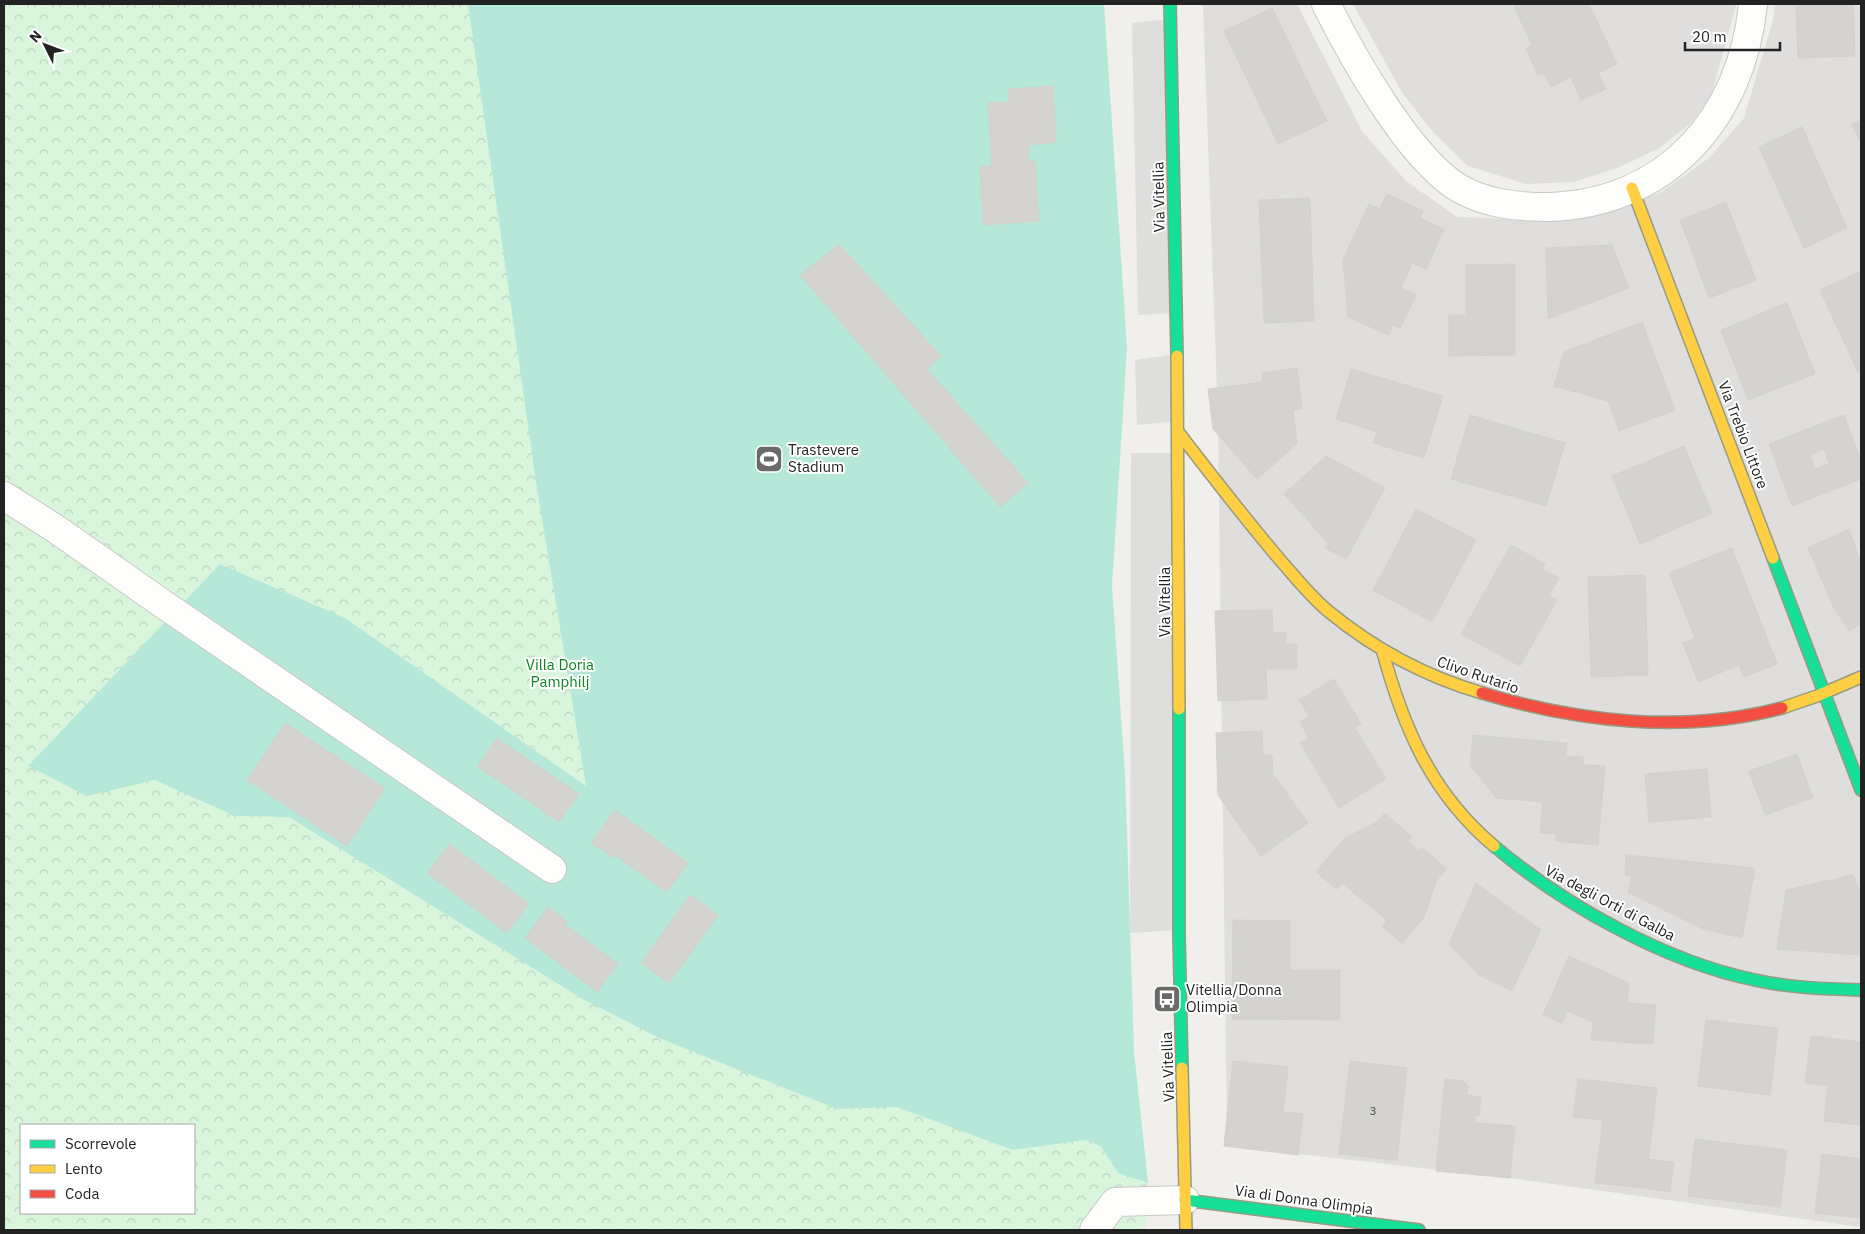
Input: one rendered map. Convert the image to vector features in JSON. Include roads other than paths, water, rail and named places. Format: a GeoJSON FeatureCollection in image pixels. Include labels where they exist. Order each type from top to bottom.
{"type":"FeatureCollection","features":[{"type":"Feature","properties":{"kind":"street","name":"Via Vitellia"},"geometry":{"type":"LineString","coordinates":[[1170,4],[1179,433],[1179,937],[1186,1230]]}},
{"type":"Feature","properties":{"kind":"street"},"geometry":{"type":"LineString","coordinates":[[1326,4],[1373,87],[1424,159],[1457,187],[1479,198],[1502,204],[1544,207],[1582,203],[1632,188],[1685,155],[1709,126],[1735,80],[1750,35],[1753,4]]}},
{"type":"Feature","properties":{"kind":"street","name":"Via Trebio Littore"},"geometry":{"type":"LineString","coordinates":[[1632,188],[1861,790]]}},
{"type":"Feature","properties":{"kind":"street","name":"Clivo Rutario"},"geometry":{"type":"LineString","coordinates":[[1179,433],[1260,536],[1310,593],[1344,624],[1426,673],[1494,698],[1524,706],[1591,717],[1656,721],[1722,720],[1780,708],[1825,694],[1861,677]]}},
{"type":"Feature","properties":{"kind":"street"},"geometry":{"type":"LineString","coordinates":[[4,496],[552,869]]}},
{"type":"Feature","properties":{"kind":"street","name":"Via degli Orti di Galba"},"geometry":{"type":"LineString","coordinates":[[1382,648],[1401,718],[1435,779],[1482,835],[1533,879],[1608,922],[1700,965],[1762,982],[1814,988],[1861,990]]}},
{"type":"Feature","properties":{"kind":"street"},"geometry":{"type":"LineString","coordinates":[[1094,1230],[1114,1202],[1185,1200],[1177,1230]]}},
{"type":"Feature","properties":{"kind":"street","name":"Via di Donna Olimpia"},"geometry":{"type":"LineString","coordinates":[[1185,1200],[1420,1230]]}},
{"type":"Feature","properties":{"kind":"place","name":"Trastevere Stadium"},"geometry":{"type":"Point","coordinates":[769,459]}},
{"type":"Feature","properties":{"kind":"place","name":"Vitellia/Donna Olimpia"},"geometry":{"type":"Point","coordinates":[1167,999]}},
{"type":"Feature","properties":{"kind":"park label","name":"Villa Doria Pamphilj"},"geometry":{"type":"Point","coordinates":[560,674]}}]}
